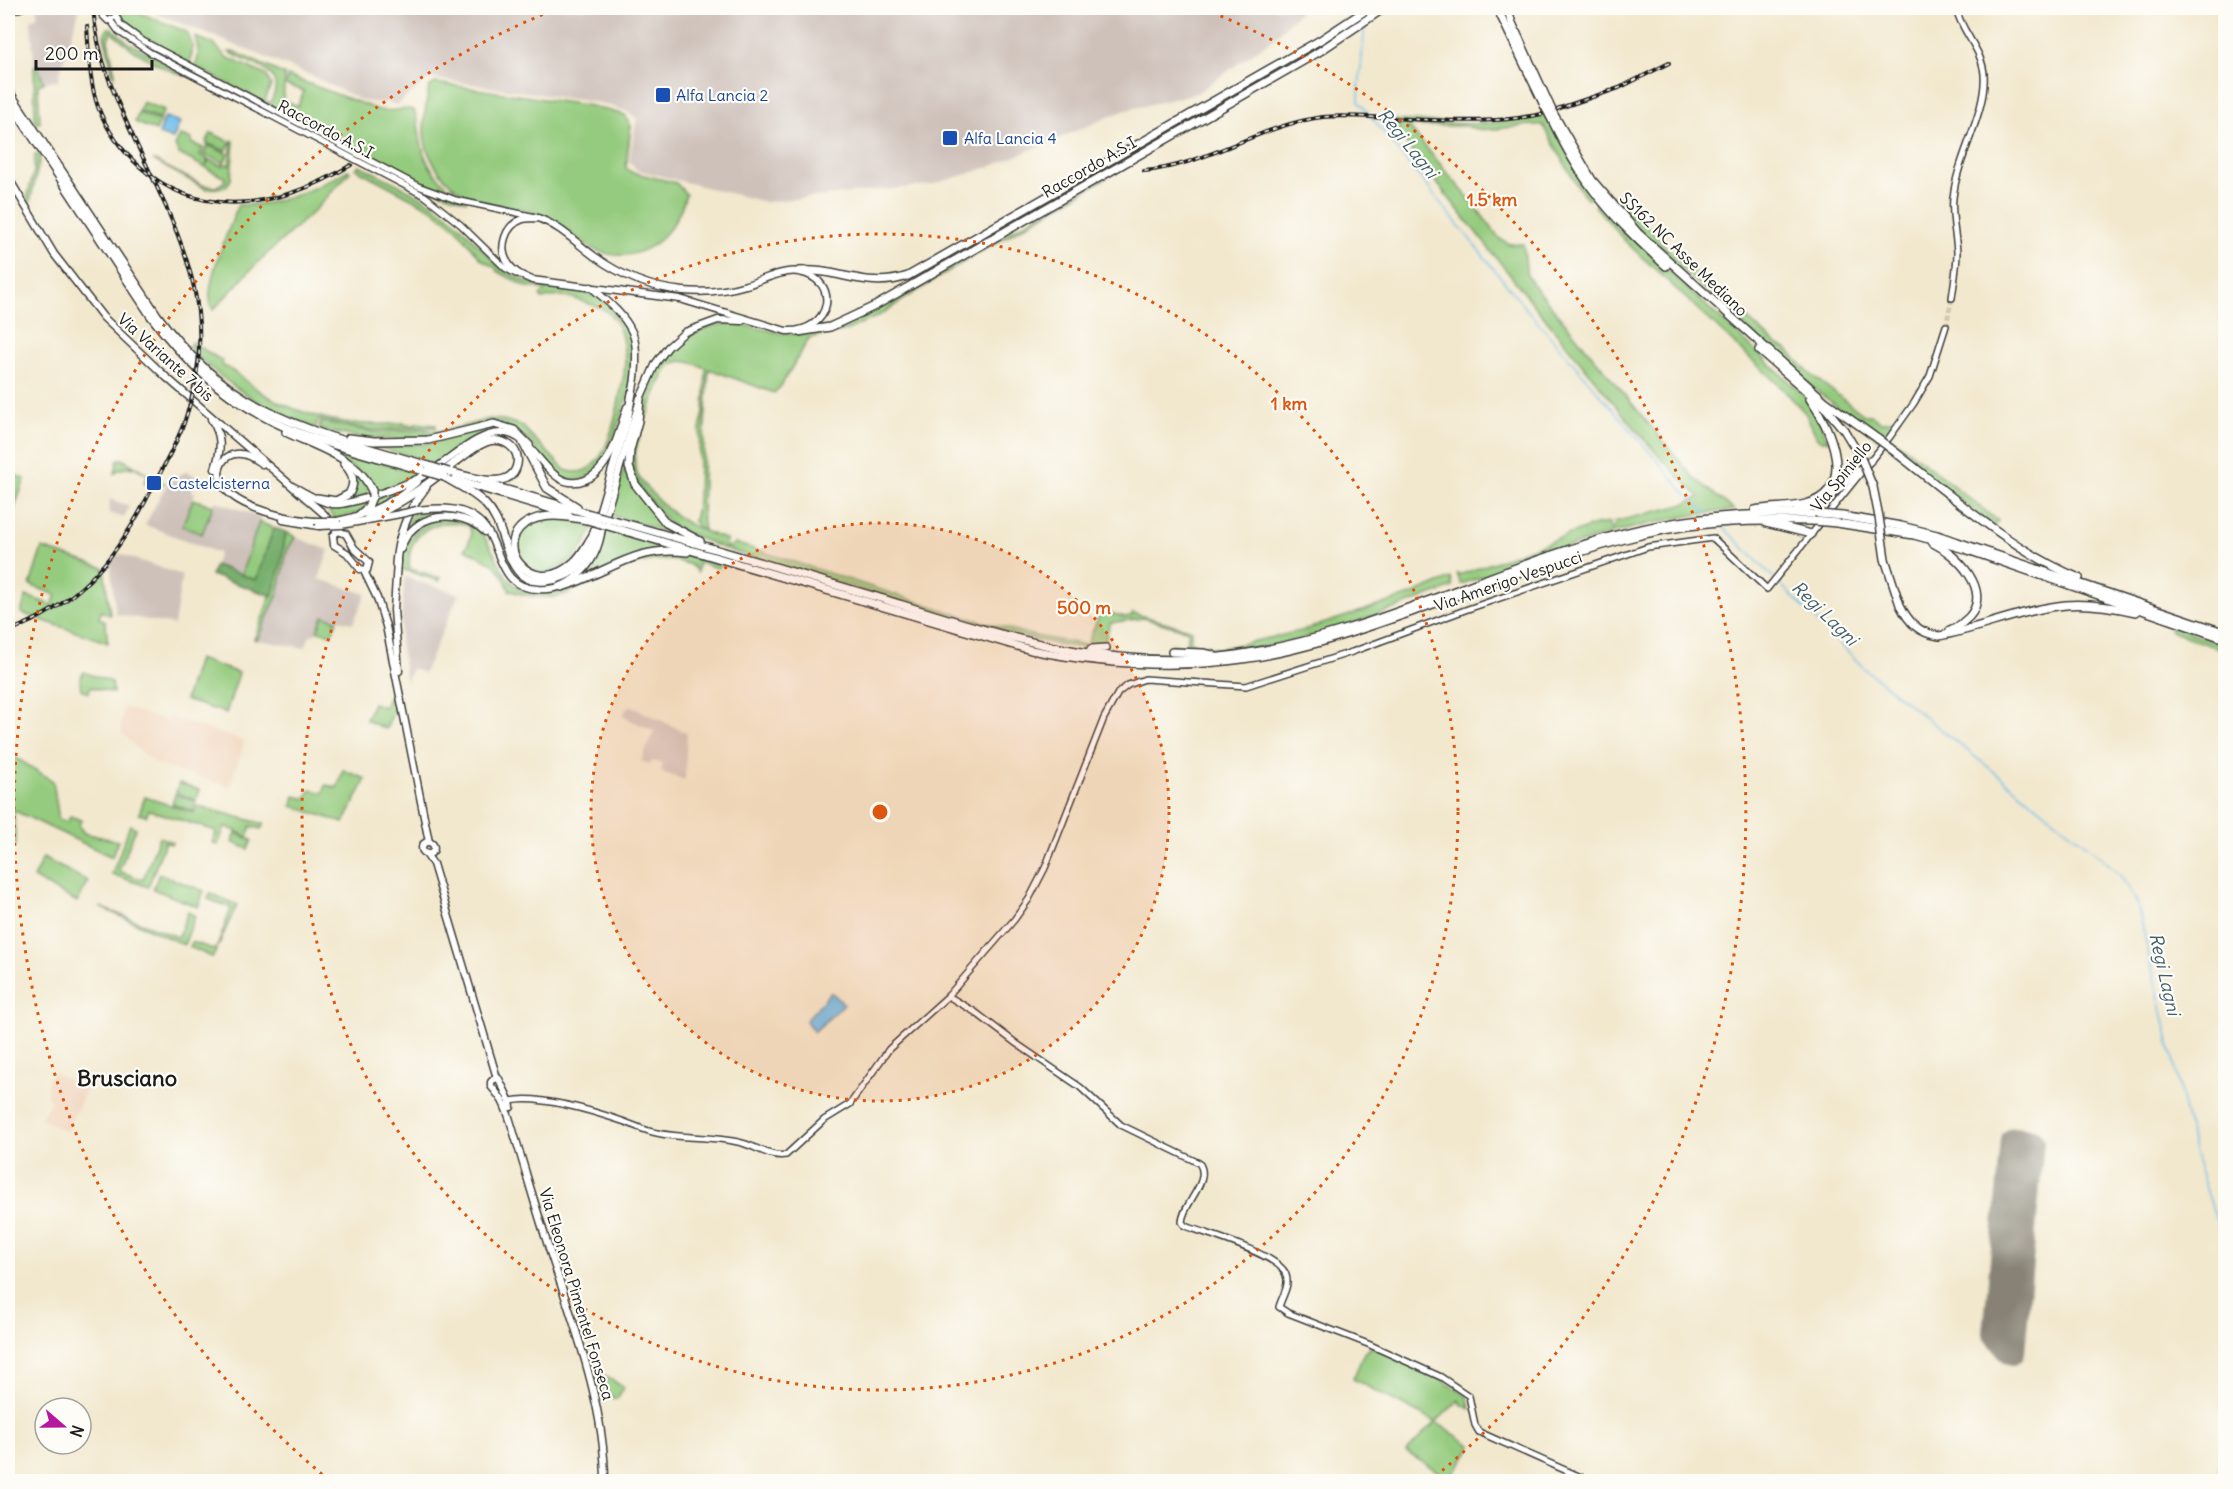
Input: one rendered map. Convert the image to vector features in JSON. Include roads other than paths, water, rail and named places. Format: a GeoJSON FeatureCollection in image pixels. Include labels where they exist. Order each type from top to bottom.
{"type":"FeatureCollection","features":[{"type":"Feature","properties":{"kind":"highway","name":"Raccordo A.S.I"},"geometry":{"type":"LineString","coordinates":[[799,272],[816,271],[871,282],[890,281],[908,276],[1336,30],[1369,8]]}},
{"type":"Feature","properties":{"kind":"highway","name":"Raccordo A.S.I"},"geometry":{"type":"LineString","coordinates":[[798,332],[830,327],[875,306],[1341,38],[1384,8]]}},
{"type":"Feature","properties":{"kind":"highway","name":"SS162 NC Asse Mediano"},"geometry":{"type":"LineString","coordinates":[[1497,8],[1547,104]]}},
{"type":"Feature","properties":{"kind":"highway","name":"SS162 NC Asse Mediano"},"geometry":{"type":"LineString","coordinates":[[1507,8],[1571,156],[1599,194],[1686,278],[1825,401]]}},
{"type":"Feature","properties":{"kind":"highway"},"geometry":{"type":"LineString","coordinates":[[8,90],[177,345]]}},
{"type":"Feature","properties":{"kind":"highway"},"geometry":{"type":"LineString","coordinates":[[8,99],[151,316],[215,386],[271,424],[335,456],[357,470],[368,482],[372,494],[368,507],[359,515]]}},
{"type":"Feature","properties":{"kind":"highway","name":"SS162 NC Asse Mediano"},"geometry":{"type":"LineString","coordinates":[[1611,207],[1638,240],[1805,392]]}},
{"type":"Feature","properties":{"kind":"highway"},"geometry":{"type":"LineString","coordinates":[[183,352],[238,396],[278,418],[426,471]]}},
{"type":"Feature","properties":{"kind":"highway"},"geometry":{"type":"LineString","coordinates":[[1805,392],[1824,406],[1845,429]]}},
{"type":"Feature","properties":{"kind":"highway"},"geometry":{"type":"LineString","coordinates":[[562,587],[578,582],[626,559],[654,550],[716,553],[1031,650],[1119,664],[1169,665],[1219,662],[1281,652],[1365,628],[1616,535],[1766,508],[1807,504],[1818,499],[1834,483],[1837,464],[1829,435],[1816,407],[1805,392]]}},
{"type":"Feature","properties":{"kind":"highway"},"geometry":{"type":"LineString","coordinates":[[589,517],[546,516],[531,520],[521,527],[514,539],[513,553],[520,566],[532,574],[551,575],[563,571],[576,561],[584,549],[593,535],[627,421],[632,393]]}},
{"type":"Feature","properties":{"kind":"highway"},"geometry":{"type":"LineString","coordinates":[[640,399],[638,421],[630,450],[630,467],[636,484],[666,523],[716,553]]}},
{"type":"Feature","properties":{"kind":"highway"},"geometry":{"type":"LineString","coordinates":[[1825,401],[1845,429],[1861,458],[1873,487],[1885,559],[1907,618],[1915,628],[1927,634],[1939,636],[2043,609],[2064,606],[2113,607],[2162,617]]}},
{"type":"Feature","properties":{"kind":"highway"},"geometry":{"type":"LineString","coordinates":[[1825,401],[1996,529],[2054,568],[2103,590]]}},
{"type":"Feature","properties":{"kind":"highway"},"geometry":{"type":"LineString","coordinates":[[248,408],[298,433],[426,471],[447,475],[500,482],[510,478],[516,470],[517,456],[514,449],[507,442],[487,441],[470,451],[432,480],[395,507],[367,519]]}},
{"type":"Feature","properties":{"kind":"highway"},"geometry":{"type":"LineString","coordinates":[[309,430],[374,441],[417,440],[446,437],[483,425],[494,424],[514,430],[529,444]]}},
{"type":"Feature","properties":{"kind":"highway"},"geometry":{"type":"LineString","coordinates":[[520,439],[547,488],[589,517]]}},
{"type":"Feature","properties":{"kind":"highway"},"geometry":{"type":"LineString","coordinates":[[317,498],[336,501],[344,498],[351,489],[353,480],[351,473],[335,456]]}},
{"type":"Feature","properties":{"kind":"highway"},"geometry":{"type":"LineString","coordinates":[[1777,513],[1802,510],[1820,504],[1870,461]]}},
{"type":"Feature","properties":{"kind":"highway"},"geometry":{"type":"LineString","coordinates":[[447,475],[1032,644],[1120,657],[1166,660],[1218,657],[1301,641],[1458,592]]}},
{"type":"Feature","properties":{"kind":"highway"},"geometry":{"type":"LineString","coordinates":[[447,475],[486,504],[499,523],[516,569],[525,577],[536,581],[551,581],[579,566],[593,548],[601,531]]}},
{"type":"Feature","properties":{"kind":"highway"},"geometry":{"type":"LineString","coordinates":[[396,564],[399,541],[407,516],[432,480]]}},
{"type":"Feature","properties":{"kind":"highway"},"geometry":{"type":"LineString","coordinates":[[1737,514],[1819,514],[1914,535],[1965,549],[2226,639]]}},
{"type":"Feature","properties":{"kind":"highway"},"geometry":{"type":"LineString","coordinates":[[1694,522],[1840,519],[1901,526],[1937,535],[2226,633]]}},
{"type":"Feature","properties":{"kind":"highway"},"geometry":{"type":"LineString","coordinates":[[1749,520],[1811,534]]}},
{"type":"Feature","properties":{"kind":"highway"},"geometry":{"type":"LineString","coordinates":[[1901,604],[1917,625],[1930,632],[1954,630],[1972,613],[1975,605],[1975,587],[1967,571],[1948,552],[1914,535]]}},
{"type":"Feature","properties":{"kind":"highway"},"geometry":{"type":"LineString","coordinates":[[1054,648],[1061,646],[1106,648]]}},
{"type":"Feature","properties":{"kind":"highway"},"geometry":{"type":"LineString","coordinates":[[1172,652],[1203,653],[1218,657]]}},
{"type":"Feature","properties":{"kind":"main road","name":"Via Variante 7 bis"},"geometry":{"type":"LineString","coordinates":[[8,177],[54,254],[96,308],[159,372],[338,526],[354,548],[369,562],[368,568],[364,570]]}},
{"type":"Feature","properties":{"kind":"main road"},"geometry":{"type":"LineString","coordinates":[[538,218],[570,236],[611,268],[654,286],[680,291],[716,291],[744,286],[780,274],[799,272],[819,282],[825,291],[826,300],[821,319],[813,326],[798,332],[778,330],[680,299],[551,284],[520,275],[508,263],[503,249],[506,235],[512,225],[523,219],[538,218]]}},
{"type":"Feature","properties":{"kind":"main road"},"geometry":{"type":"LineString","coordinates":[[338,526],[379,508],[426,471],[484,437],[505,432],[529,444],[552,473],[561,480],[583,481],[595,475],[603,466],[614,444],[632,393],[636,363],[633,333],[612,305],[590,287]]}},
{"type":"Feature","properties":{"kind":"main road"},"geometry":{"type":"LineString","coordinates":[[206,412],[220,435],[221,445],[215,473],[223,490],[238,502],[268,516],[299,524],[338,526],[417,510],[447,509],[468,513],[481,522],[490,534],[500,562],[510,577],[531,589],[562,587],[578,577],[589,566],[599,547],[601,531],[640,399],[656,363],[668,347],[685,332],[717,320],[749,321]]}},
{"type":"Feature","properties":{"kind":"main road"},"geometry":{"type":"LineString","coordinates":[[287,481],[241,453],[231,455],[223,461],[218,472],[225,489],[244,503],[316,524]]}},
{"type":"Feature","properties":{"kind":"main road"},"geometry":{"type":"LineString","coordinates":[[294,487],[331,504],[344,504],[426,471]]}},
{"type":"Feature","properties":{"kind":"main road"},"geometry":{"type":"LineString","coordinates":[[400,692],[394,610],[395,574],[396,564],[408,533],[426,520],[445,515],[461,517],[474,522],[484,530],[497,553]]}},
{"type":"Feature","properties":{"kind":"main road","name":"Via Variante 7 bis"},"geometry":{"type":"LineString","coordinates":[[338,526],[333,536],[334,545],[347,553],[359,568],[364,570],[377,598],[386,626],[400,692]]}},
{"type":"Feature","properties":{"kind":"main road","name":"Via Eleonora Pimentel Fonseca"},"geometry":{"type":"LineString","coordinates":[[400,692],[425,826],[426,843],[422,850],[432,864],[497,1078],[509,1105],[509,1117],[562,1284],[596,1406],[604,1447],[605,1482]]}},
{"type":"Feature","properties":{"kind":"main road"},"geometry":{"type":"LineString","coordinates":[[426,843],[433,845],[434,851],[426,854]]}},
{"type":"Feature","properties":{"kind":"main road","name":"Via Eleonora Pimentel Fonseca"},"geometry":{"type":"LineString","coordinates":[[432,864],[434,851]]}},
{"type":"Feature","properties":{"kind":"street"},"geometry":{"type":"LineString","coordinates":[[8,12],[22,8]]}},
{"type":"Feature","properties":{"kind":"street"},"geometry":{"type":"LineString","coordinates":[[103,8],[104,19],[113,19],[116,12],[113,8]]}},
{"type":"Feature","properties":{"kind":"street"},"geometry":{"type":"LineString","coordinates":[[1952,298],[1957,255],[1953,198],[1980,106],[1984,75],[1982,63],[1960,23],[1956,8]]}},
{"type":"Feature","properties":{"kind":"street","name":"Raccordo A.S.I"},"geometry":{"type":"LineString","coordinates":[[113,19],[143,41],[418,186],[456,200],[538,218]]}},
{"type":"Feature","properties":{"kind":"street","name":"Raccordo A.S.I"},"geometry":{"type":"LineString","coordinates":[[113,19],[119,32],[151,53],[435,203],[505,268],[520,275]]}},
{"type":"Feature","properties":{"kind":"street","name":"Via Spiniello"},"geometry":{"type":"LineString","coordinates":[[1769,587],[1914,404],[1930,376],[1946,326]]}},
{"type":"Feature","properties":{"kind":"street","name":"Via Amerigo Vespucci"},"geometry":{"type":"LineString","coordinates":[[948,996],[1014,920],[1029,899],[1045,868],[1104,718],[1118,693],[1128,685],[1145,679],[1246,686],[1352,652],[1465,610],[1648,547],[1713,538],[1769,587]]}},
{"type":"Feature","properties":{"kind":"street"},"geometry":{"type":"LineString","coordinates":[[509,1105],[527,1098],[542,1100],[618,1120],[654,1133],[723,1138],[781,1156],[793,1151],[824,1120],[847,1106],[889,1049],[948,996],[966,1006],[1080,1087],[1121,1125],[1199,1163],[1203,1168],[1202,1177],[1184,1211],[1182,1222],[1185,1226],[1255,1251],[1284,1270],[1287,1285],[1279,1307],[1288,1313],[1368,1344],[1441,1377],[1469,1396],[1475,1425],[1479,1432],[1592,1482]]}},
{"type":"Feature","properties":{"kind":"water"},"geometry":{"type":"Polygon","coordinates":[[[165,117],[180,122],[173,139],[159,134],[165,117]]]}},
{"type":"Feature","properties":{"kind":"water"},"geometry":{"type":"Polygon","coordinates":[[[830,993],[844,1004],[814,1032],[806,1021],[830,993]]]}},
{"type":"Feature","properties":{"kind":"waterway","name":"Regi Lagni"},"geometry":{"type":"LineString","coordinates":[[1365,24],[1359,102],[1523,305],[1686,494],[1708,514]]}},
{"type":"Feature","properties":{"kind":"waterway","name":"Regi Lagni"},"geometry":{"type":"LineString","coordinates":[[1721,525],[1773,577]]}},
{"type":"Feature","properties":{"kind":"waterway","name":"Regi Lagni"},"geometry":{"type":"LineString","coordinates":[[1776,580],[1866,670],[2100,856],[2120,875],[2137,903],[2195,1155],[2226,1250]]}},
{"type":"Feature","properties":{"kind":"waterway","name":"Regi Lagni"},"geometry":{"type":"LineString","coordinates":[[2217,1482],[2226,1412]]}},
{"type":"Feature","properties":{"kind":"tunnel"},"geometry":{"type":"LineString","coordinates":[[1946,326],[1952,298]]}},
{"type":"Feature","properties":{"kind":"railway"},"geometry":{"type":"LineString","coordinates":[[8,631],[32,621],[72,595],[90,579],[121,543],[171,452],[184,423],[195,384],[199,347],[198,313],[192,279],[169,213],[122,112],[109,78],[99,44],[93,8]]}},
{"type":"Feature","properties":{"kind":"railway"},"geometry":{"type":"LineString","coordinates":[[87,26],[95,97],[110,132],[139,166],[164,184],[190,196],[217,202],[244,202],[272,198],[299,190],[351,165]]}},
{"type":"Feature","properties":{"kind":"railway"},"geometry":{"type":"LineString","coordinates":[[1557,109],[1619,88],[1669,63]]}},
{"type":"Feature","properties":{"kind":"railway"},"geometry":{"type":"LineString","coordinates":[[1144,171],[1190,161],[1277,128],[1323,117],[1484,121],[1542,114]]}},
{"type":"Feature","properties":{"kind":"place","name":"Alfa Lancia 2"},"geometry":{"type":"Point","coordinates":[663,95]}},
{"type":"Feature","properties":{"kind":"place","name":"Alfa Lancia 4"},"geometry":{"type":"Point","coordinates":[950,138]}},
{"type":"Feature","properties":{"kind":"place","name":"Castelcisterna"},"geometry":{"type":"Point","coordinates":[154,483]}},
{"type":"Feature","properties":{"kind":"district","name":"Brusciano"},"geometry":{"type":"Point","coordinates":[127,1078]}}]}
